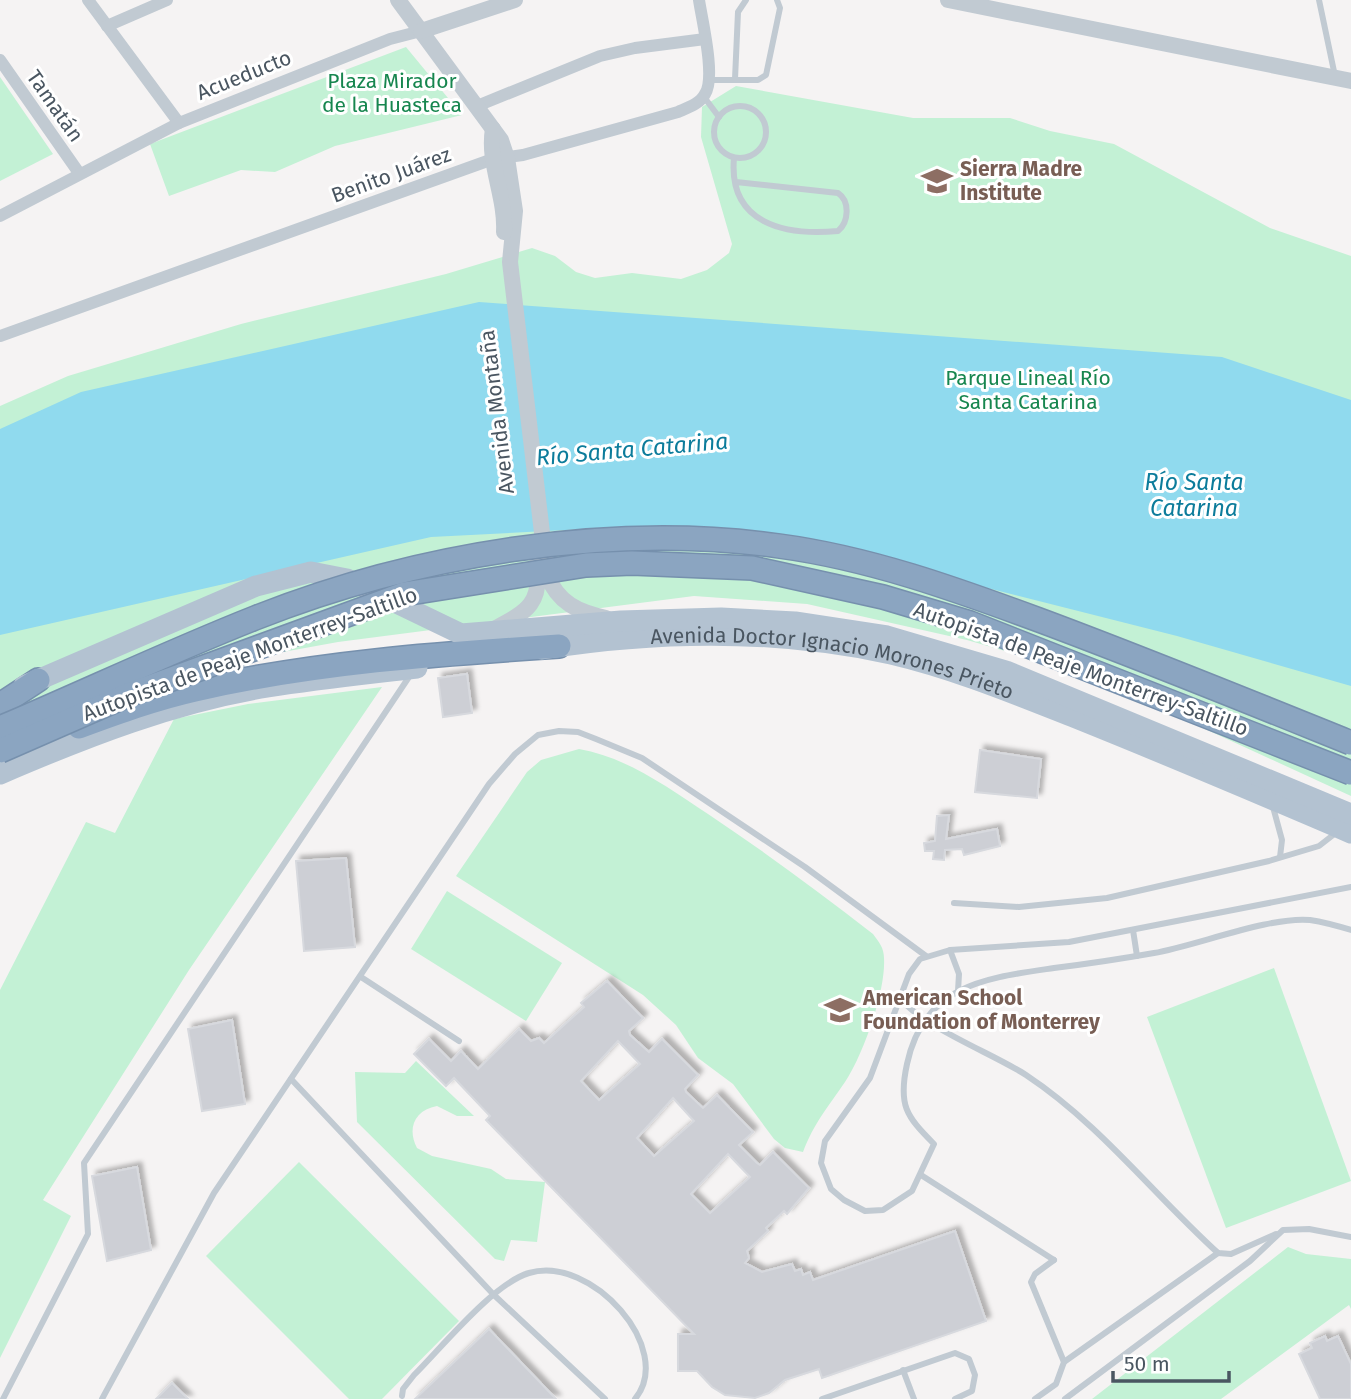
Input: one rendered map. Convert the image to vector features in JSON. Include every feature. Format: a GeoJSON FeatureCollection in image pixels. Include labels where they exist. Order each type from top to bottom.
{"type":"FeatureCollection","features":[{"type":"Feature","properties":{"kind":"highway","name":"Autopista de Peaje Monterrey-Saltillo"},"geometry":{"type":"LineString","coordinates":[[0,728],[257,617],[342,588],[408,570],[491,554],[662,537],[779,546],[881,567],[972,596],[1073,633],[1351,743]]}},
{"type":"Feature","properties":{"kind":"highway","name":"Autopista de Peaje Monterrey-Saltillo"},"geometry":{"type":"LineString","coordinates":[[0,753],[128,695],[404,594],[586,565],[632,563],[752,568],[895,600],[970,623],[1351,773]]}},
{"type":"Feature","properties":{"kind":"highway"},"geometry":{"type":"LineString","coordinates":[[0,753],[155,700],[228,683],[449,653],[559,646]]}},
{"type":"Feature","properties":{"kind":"highway"},"geometry":{"type":"LineString","coordinates":[[0,705],[38,680]]}},
{"type":"Feature","properties":{"kind":"main road","name":"Avenida Doctor Ignacio Morones Prieto"},"geometry":{"type":"LineString","coordinates":[[38,680],[256,586],[311,572],[347,579],[461,634],[621,621],[722,618],[795,622],[887,636],[939,649],[1085,701],[1348,825]]}},
{"type":"Feature","properties":{"kind":"main road","name":"Avenida Doctor Ignacio Morones Prieto"},"geometry":{"type":"LineString","coordinates":[[0,774],[146,717],[287,684],[559,646],[652,636],[777,638],[888,654],[937,666],[1002,689],[1267,796],[1348,825]]}},
{"type":"Feature","properties":{"kind":"main road"},"geometry":{"type":"LineString","coordinates":[[0,696],[38,680]]}},
{"type":"Feature","properties":{"kind":"street"},"geometry":{"type":"LineString","coordinates":[[88,0],[179,123]]}},
{"type":"Feature","properties":{"kind":"street"},"geometry":{"type":"LineString","coordinates":[[107,26],[167,0]]}},
{"type":"Feature","properties":{"kind":"street"},"geometry":{"type":"LineString","coordinates":[[398,0],[477,106],[600,56],[635,48],[705,39]]}},
{"type":"Feature","properties":{"kind":"street","name":"Acueducto"},"geometry":{"type":"LineString","coordinates":[[0,216],[179,123],[390,39],[515,0]]}},
{"type":"Feature","properties":{"kind":"street"},"geometry":{"type":"LineString","coordinates":[[699,0],[709,80],[704,96]]}},
{"type":"Feature","properties":{"kind":"street"},"geometry":{"type":"LineString","coordinates":[[948,0],[1343,79]]}},
{"type":"Feature","properties":{"kind":"street","name":"Tamatán"},"geometry":{"type":"LineString","coordinates":[[0,60],[79,173]]}},
{"type":"Feature","properties":{"kind":"street","name":"Benito Juárez"},"geometry":{"type":"LineString","coordinates":[[0,336],[500,158],[678,113],[704,96]]}},
{"type":"Feature","properties":{"kind":"street","name":"Avenida Montaña"},"geometry":{"type":"LineString","coordinates":[[477,106],[493,127],[515,211],[505,261],[543,575],[528,609],[485,634]]}},
{"type":"Feature","properties":{"kind":"street"},"geometry":{"type":"LineString","coordinates":[[543,575],[555,592],[579,612],[621,621]]}},
{"type":"Feature","properties":{"kind":"lane"},"geometry":{"type":"LineString","coordinates":[[735,79],[738,12],[746,0]]}},
{"type":"Feature","properties":{"kind":"lane"},"geometry":{"type":"LineString","coordinates":[[709,80],[758,80],[766,75],[780,8],[777,0]]}},
{"type":"Feature","properties":{"kind":"lane"},"geometry":{"type":"LineString","coordinates":[[1319,0],[1343,79]]}},
{"type":"Feature","properties":{"kind":"lane"},"geometry":{"type":"LineString","coordinates":[[704,96],[719,117]]}},
{"type":"Feature","properties":{"kind":"lane"},"geometry":{"type":"LineString","coordinates":[[738,106],[752,109],[763,120],[766,134],[761,148],[749,157],[734,158],[722,151],[714,138],[719,117],[738,106]]}},
{"type":"Feature","properties":{"kind":"lane"},"geometry":{"type":"LineString","coordinates":[[734,158],[736,182],[743,203],[758,221],[796,230],[828,232],[838,231],[845,224],[846,204],[838,193],[736,182]]}},
{"type":"Feature","properties":{"kind":"lane"},"geometry":{"type":"LineString","coordinates":[[3,1399],[88,1234],[84,1163],[414,668]]}},
{"type":"Feature","properties":{"kind":"lane"},"geometry":{"type":"LineString","coordinates":[[102,1399],[214,1193],[489,784],[529,740],[559,731],[578,732],[642,758],[805,867],[926,956]]}},
{"type":"Feature","properties":{"kind":"lane"},"geometry":{"type":"LineString","coordinates":[[1267,796],[1279,827],[1280,857]]}},
{"type":"Feature","properties":{"kind":"lane"},"geometry":{"type":"LineString","coordinates":[[954,903],[1019,907],[1107,898],[1319,846],[1348,825]]}},
{"type":"Feature","properties":{"kind":"lane"},"geometry":{"type":"LineString","coordinates":[[1351,887],[1069,942],[950,950],[926,956],[915,963],[870,1077],[825,1141],[821,1163],[831,1189],[844,1200],[865,1211],[883,1210],[912,1191],[934,1144],[906,1114],[904,1080],[915,1040],[937,1007],[958,991],[988,978],[1138,956],[1275,924],[1308,920],[1351,930]]}},
{"type":"Feature","properties":{"kind":"lane"},"geometry":{"type":"LineString","coordinates":[[1133,930],[1138,956]]}},
{"type":"Feature","properties":{"kind":"lane"},"geometry":{"type":"LineString","coordinates":[[950,950],[959,974],[958,991]]}},
{"type":"Feature","properties":{"kind":"lane"},"geometry":{"type":"LineString","coordinates":[[361,977],[459,1041]]}},
{"type":"Feature","properties":{"kind":"lane"},"geometry":{"type":"LineString","coordinates":[[900,997],[909,1010],[992,1054],[1064,1102],[1218,1253]]}},
{"type":"Feature","properties":{"kind":"lane"},"geometry":{"type":"LineString","coordinates":[[291,1079],[494,1295],[605,1399]]}},
{"type":"Feature","properties":{"kind":"lane"},"geometry":{"type":"LineString","coordinates":[[920,1175],[1054,1260],[1035,1274],[1031,1282],[1065,1362]]}},
{"type":"Feature","properties":{"kind":"lane"},"geometry":{"type":"LineString","coordinates":[[1035,1399],[1056,1384],[1065,1362],[1218,1253],[1231,1254],[1295,1228],[1351,1237]]}},
{"type":"Feature","properties":{"kind":"lane"},"geometry":{"type":"LineString","coordinates":[[1065,1399],[1250,1261],[1276,1234]]}},
{"type":"Feature","properties":{"kind":"lane"},"geometry":{"type":"LineString","coordinates":[[402,1396],[407,1382],[513,1279],[543,1270],[559,1269],[607,1294],[637,1335],[644,1361],[643,1388],[635,1399]]}},
{"type":"Feature","properties":{"kind":"lane"},"geometry":{"type":"LineString","coordinates":[[822,1399],[945,1355],[962,1353],[974,1367],[975,1386],[955,1399]]}},
{"type":"Feature","properties":{"kind":"lane"},"geometry":{"type":"LineString","coordinates":[[904,1370],[914,1399]]}},
{"type":"Feature","properties":{"kind":"green space","name":"Plaza Mirador de la Huasteca"},"geometry":{"type":"Polygon","coordinates":[[[406,47],[462,115],[335,146],[275,172],[241,170],[169,196],[150,144],[406,47]]]}},
{"type":"Feature","properties":{"kind":"green space"},"geometry":{"type":"Polygon","coordinates":[[[0,77],[53,154],[0,181],[0,77]]]}},
{"type":"Feature","properties":{"kind":"green space","name":"Parque Lineal Río Santa Catarina"},"geometry":{"type":"Polygon","coordinates":[[[736,86],[913,118],[1010,118],[1050,131],[1114,144],[1270,228],[1351,256],[1351,796],[1153,705],[1053,665],[967,640],[807,604],[694,596],[338,642],[217,664],[0,739],[0,406],[68,376],[241,324],[446,274],[532,248],[555,256],[576,272],[595,278],[632,273],[681,279],[707,270],[729,253],[732,244],[701,137],[702,107],[736,86]]]}},
{"type":"Feature","properties":{"kind":"green space"},"geometry":{"type":"Polygon","coordinates":[[[382,687],[189,970],[43,1200],[71,1216],[0,1358],[0,990],[86,822],[115,833],[174,719],[248,704],[382,687]]]}},
{"type":"Feature","properties":{"kind":"green space"},"geometry":{"type":"Polygon","coordinates":[[[579,749],[630,766],[678,794],[812,888],[873,934],[881,945],[884,972],[866,1040],[852,1070],[817,1124],[803,1152],[785,1148],[774,1139],[733,1084],[698,1058],[676,1025],[643,995],[456,876],[527,772],[541,760],[579,749]]]}},
{"type":"Feature","properties":{"kind":"green space"},"geometry":{"type":"Polygon","coordinates":[[[447,891],[562,963],[526,1021],[411,949],[447,891]]]}},
{"type":"Feature","properties":{"kind":"green space"},"geometry":{"type":"Polygon","coordinates":[[[1274,968],[1351,1181],[1226,1228],[1147,1017],[1274,968]]]}},
{"type":"Feature","properties":{"kind":"green space"},"geometry":{"type":"Polygon","coordinates":[[[416,1061],[474,1116],[457,1116],[437,1106],[429,1108],[418,1116],[413,1127],[417,1148],[432,1156],[491,1169],[506,1179],[545,1182],[537,1242],[511,1240],[504,1261],[495,1259],[357,1122],[355,1072],[405,1073],[416,1061]]]}},
{"type":"Feature","properties":{"kind":"green space"},"geometry":{"type":"Polygon","coordinates":[[[299,1162],[459,1321],[382,1399],[349,1399],[206,1256],[299,1162]]]}},
{"type":"Feature","properties":{"kind":"green space"},"geometry":{"type":"Polygon","coordinates":[[[1288,1247],[1306,1254],[1351,1259],[1351,1309],[1349,1305],[1221,1399],[1092,1399],[1288,1247]]]}},
{"type":"Feature","properties":{"kind":"water","name":"Río Santa Catarina"},"geometry":{"type":"Polygon","coordinates":[[[479,302],[1222,357],[1351,400],[1351,686],[1177,636],[841,551],[643,526],[431,537],[0,635],[0,429],[81,392],[479,302]]]}},
{"type":"Feature","properties":{"kind":"building"},"geometry":{"type":"Polygon","coordinates":[[[467,674],[472,713],[443,717],[438,678],[467,674]]]}},
{"type":"Feature","properties":{"kind":"building"},"geometry":{"type":"Polygon","coordinates":[[[980,750],[1041,759],[1037,798],[975,792],[980,750]]]}},
{"type":"Feature","properties":{"kind":"building"},"geometry":{"type":"Polygon","coordinates":[[[949,815],[946,839],[997,829],[1000,846],[964,855],[962,849],[945,850],[944,860],[933,859],[934,851],[925,851],[924,843],[935,841],[937,816],[949,815]]]}},
{"type":"Feature","properties":{"kind":"building"},"geometry":{"type":"Polygon","coordinates":[[[346,858],[355,947],[304,951],[296,861],[346,858]]]}},
{"type":"Feature","properties":{"kind":"building"},"geometry":{"type":"Polygon","coordinates":[[[607,981],[643,1018],[629,1031],[630,1035],[649,1052],[662,1039],[698,1075],[685,1089],[686,1092],[703,1108],[717,1095],[753,1132],[739,1145],[760,1165],[773,1152],[809,1188],[787,1214],[784,1211],[766,1228],[768,1231],[747,1251],[749,1258],[745,1263],[762,1272],[792,1264],[795,1271],[801,1269],[803,1275],[810,1272],[813,1280],[955,1231],[986,1321],[822,1378],[819,1369],[785,1380],[769,1393],[755,1398],[725,1395],[712,1387],[697,1371],[678,1371],[678,1334],[694,1334],[486,1120],[490,1116],[454,1078],[446,1086],[414,1054],[429,1039],[451,1061],[461,1051],[478,1069],[519,1029],[531,1041],[539,1038],[544,1043],[584,1007],[581,1003],[607,981]],[[618,1041],[581,1081],[599,1100],[640,1064],[618,1041]],[[673,1098],[637,1138],[654,1156],[694,1121],[673,1098]],[[728,1154],[691,1194],[710,1213],[750,1177],[728,1154]]]}},
{"type":"Feature","properties":{"kind":"building"},"geometry":{"type":"Polygon","coordinates":[[[232,1020],[245,1104],[202,1111],[188,1029],[232,1020]]]}},
{"type":"Feature","properties":{"kind":"building"},"geometry":{"type":"Polygon","coordinates":[[[137,1167],[151,1250],[107,1261],[92,1176],[137,1167]]]}},
{"type":"Feature","properties":{"kind":"building"},"geometry":{"type":"Polygon","coordinates":[[[489,1329],[556,1399],[415,1399],[489,1329]]]}},
{"type":"Feature","properties":{"kind":"building"},"geometry":{"type":"Polygon","coordinates":[[[1325,1336],[1327,1341],[1338,1336],[1351,1364],[1351,1399],[1320,1399],[1299,1354],[1312,1348],[1310,1343],[1325,1336]]]}},
{"type":"Feature","properties":{"kind":"building"},"geometry":{"type":"Polygon","coordinates":[[[172,1383],[188,1399],[156,1399],[172,1383]]]}},
{"type":"Feature","properties":{"kind":"place","name":"Sierra Madre Institute"},"geometry":{"type":"Point","coordinates":[937,181]}},
{"type":"Feature","properties":{"kind":"place","name":"American School Foundation of Monterrey"},"geometry":{"type":"Point","coordinates":[840,1010]}}]}
